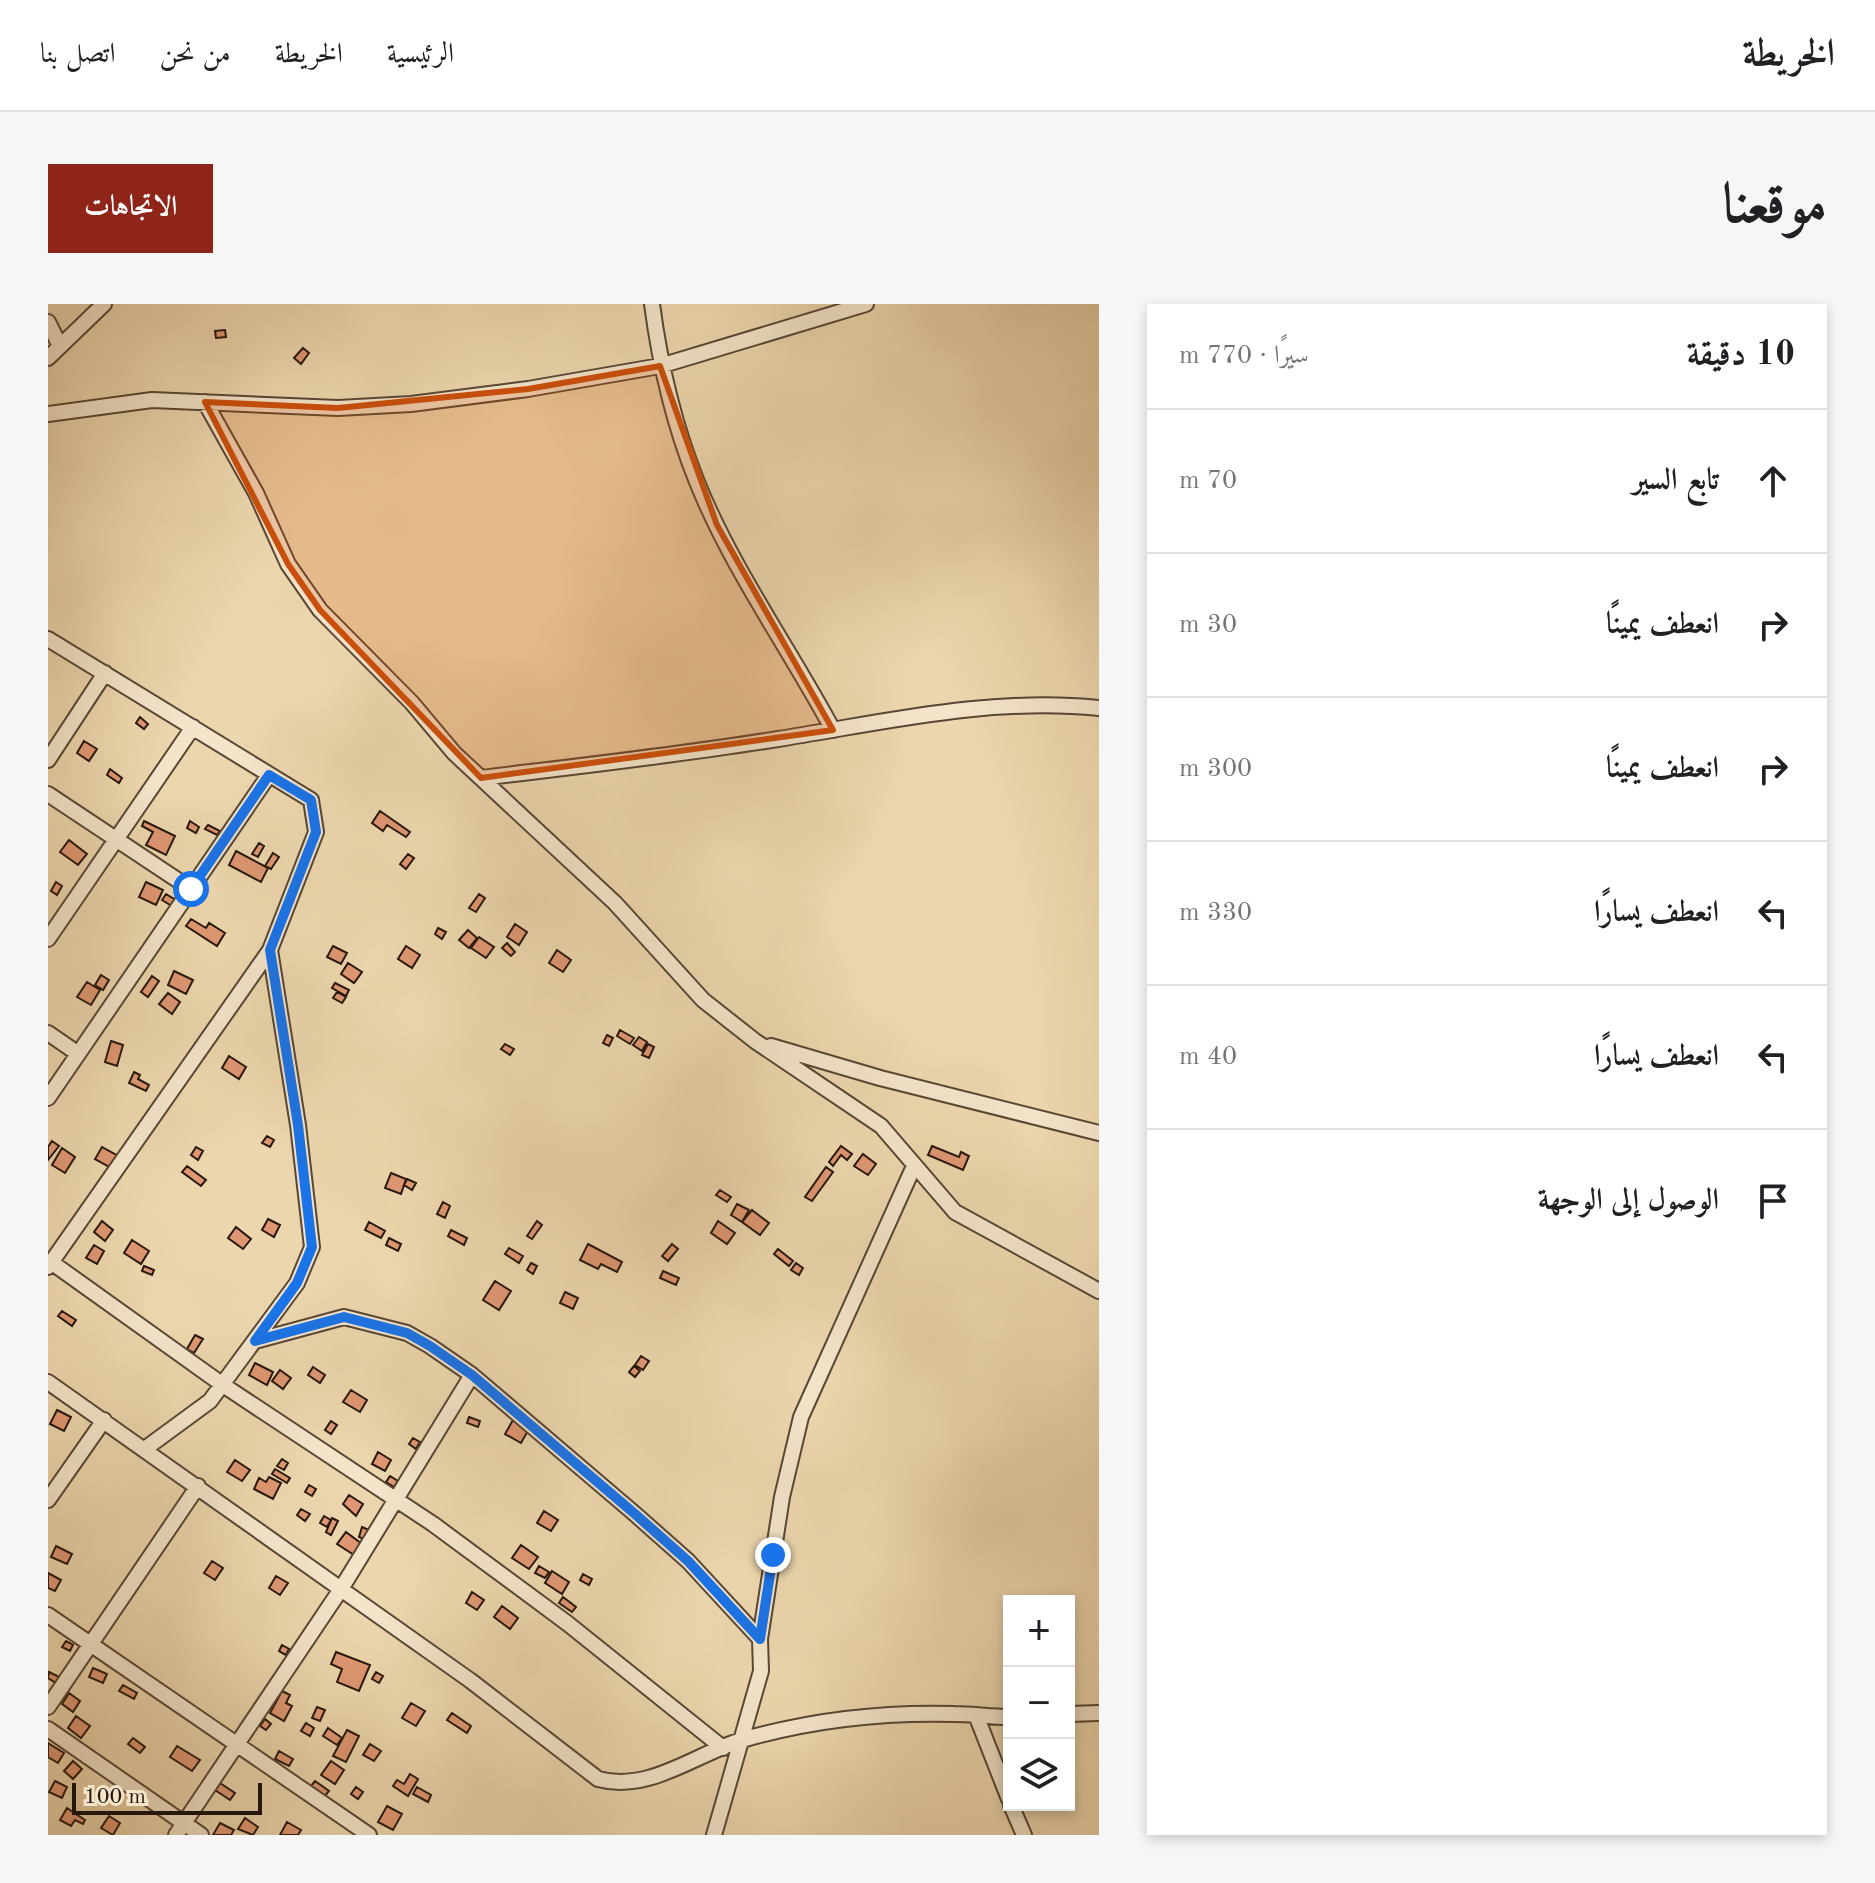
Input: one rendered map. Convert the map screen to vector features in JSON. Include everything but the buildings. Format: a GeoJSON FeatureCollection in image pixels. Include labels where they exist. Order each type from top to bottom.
{"type":"FeatureCollection","features":[{"type":"Feature","properties":{"kind":"street"},"geometry":{"type":"LineString","coordinates":[[48,358],[104,304]]}},
{"type":"Feature","properties":{"kind":"street"},"geometry":{"type":"LineString","coordinates":[[652,304],[660,366],[697,481],[717,525],[833,730]]}},
{"type":"Feature","properties":{"kind":"street"},"geometry":{"type":"LineString","coordinates":[[48,414],[129,402],[338,408],[411,404],[660,366],[866,304]]}},
{"type":"Feature","properties":{"kind":"street"},"geometry":{"type":"LineString","coordinates":[[48,322],[60,346]]}},
{"type":"Feature","properties":{"kind":"street"},"geometry":{"type":"LineString","coordinates":[[205,402],[256,493],[288,564],[320,610],[481,778],[615,903],[703,1000],[755,1041],[881,1126],[955,1212],[1099,1291]]}},
{"type":"Feature","properties":{"kind":"street"},"geometry":{"type":"LineString","coordinates":[[48,639],[311,800],[316,832],[270,950],[50,1264],[223,1385],[395,1499],[567,1623],[723,1748]]}},
{"type":"Feature","properties":{"kind":"street"},"geometry":{"type":"LineString","coordinates":[[48,760],[105,673]]}},
{"type":"Feature","properties":{"kind":"street"},"geometry":{"type":"LineString","coordinates":[[481,778],[984,706],[1045,703],[1099,708]]}},
{"type":"Feature","properties":{"kind":"street"},"geometry":{"type":"LineString","coordinates":[[48,939],[193,727]]}},
{"type":"Feature","properties":{"kind":"street"},"geometry":{"type":"LineString","coordinates":[[48,1098],[269,775]]}},
{"type":"Feature","properties":{"kind":"street"},"geometry":{"type":"LineString","coordinates":[[48,794],[191,889]]}},
{"type":"Feature","properties":{"kind":"street"},"geometry":{"type":"LineString","coordinates":[[146,1448],[189,1420],[223,1385],[297,1283],[312,1247],[298,1125],[270,950]]}},
{"type":"Feature","properties":{"kind":"street"},"geometry":{"type":"LineString","coordinates":[[48,1033],[77,1053]]}},
{"type":"Feature","properties":{"kind":"street"},"geometry":{"type":"LineString","coordinates":[[755,1041],[880,1078],[1099,1133]]}},
{"type":"Feature","properties":{"kind":"street"},"geometry":{"type":"LineString","coordinates":[[714,1835],[738,1741],[761,1671],[760,1639],[790,1453],[801,1417],[914,1166]]}},
{"type":"Feature","properties":{"kind":"street"},"geometry":{"type":"LineString","coordinates":[[255,1341],[344,1317],[407,1333],[472,1375],[688,1561],[760,1639]]}},
{"type":"Feature","properties":{"kind":"street"},"geometry":{"type":"LineString","coordinates":[[180,1829],[341,1589],[472,1375]]}},
{"type":"Feature","properties":{"kind":"street"},"geometry":{"type":"LineString","coordinates":[[48,1382],[146,1448],[471,1681],[598,1779],[610,1782],[643,1779],[738,1741],[803,1724],[860,1717],[1003,1717]]}},
{"type":"Feature","properties":{"kind":"street"},"geometry":{"type":"LineString","coordinates":[[48,1500],[104,1420]]}},
{"type":"Feature","properties":{"kind":"street"},"geometry":{"type":"LineString","coordinates":[[48,1707],[198,1486]]}},
{"type":"Feature","properties":{"kind":"street"},"geometry":{"type":"LineString","coordinates":[[48,1615],[369,1835]]}},
{"type":"Feature","properties":{"kind":"street"},"geometry":{"type":"LineString","coordinates":[[1075,1714],[1099,1713]]}},
{"type":"Feature","properties":{"kind":"street"},"geometry":{"type":"LineString","coordinates":[[976,1715],[1003,1784]]}},
{"type":"Feature","properties":{"kind":"street"},"geometry":{"type":"LineString","coordinates":[[48,1729],[180,1829],[201,1835]]}},
{"type":"Feature","properties":{"kind":"street"},"geometry":{"type":"LineString","coordinates":[[1014,1811],[1024,1835]]}},
{"type":"Feature","properties":{"kind":"highlighted area"},"geometry":{"type":"Polygon","coordinates":[[[660,366],[717,525],[833,730],[481,778],[320,610],[288,564],[205,402],[338,408],[528,389],[660,366]]]}},
{"type":"Feature","properties":{"kind":"route"},"geometry":{"type":"LineString","coordinates":[[191,889],[269,775],[311,800],[315,809],[316,832],[282,926],[270,950],[298,1125],[312,1247],[308,1263],[297,1283],[255,1341],[344,1317],[407,1333],[430,1346],[472,1375],[559,1447],[688,1561],[760,1639],[773,1555]]}}]}
